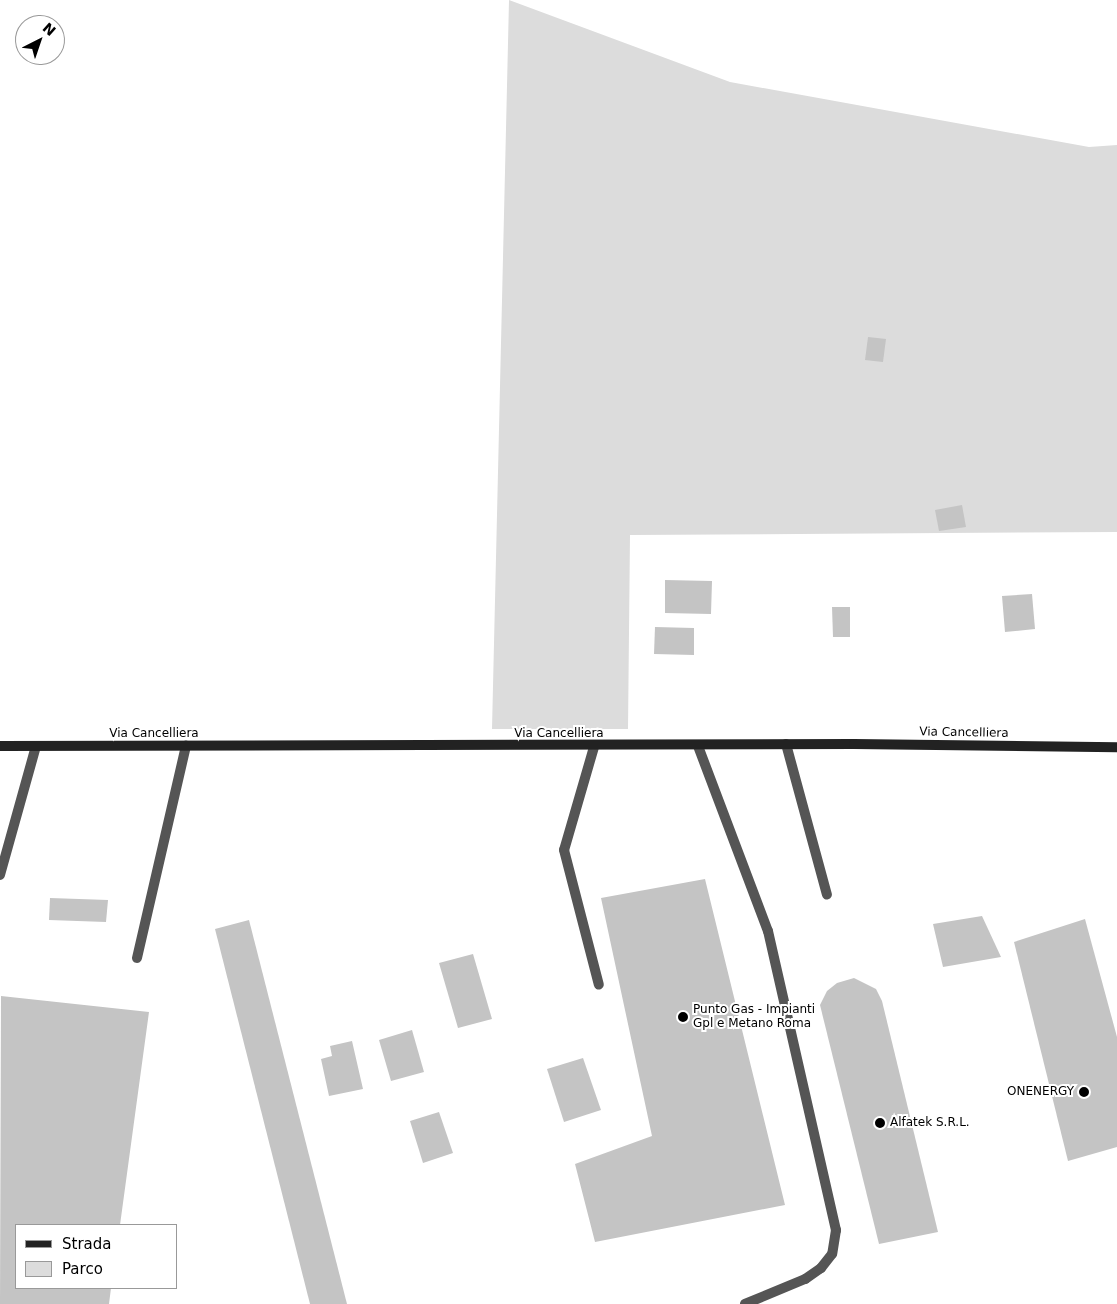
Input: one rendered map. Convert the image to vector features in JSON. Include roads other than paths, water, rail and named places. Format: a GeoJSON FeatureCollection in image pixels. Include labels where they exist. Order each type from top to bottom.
{"type":"FeatureCollection","features":[{"type":"Feature","properties":{"kind":"street","name":"Via Cancelliera"},"geometry":{"type":"LineString","coordinates":[[0,746],[594,747],[786,744],[1116,749]]}},
{"type":"Feature","properties":{"kind":"street"},"geometry":{"type":"LineString","coordinates":[[786,744],[827,895]]}},
{"type":"Feature","properties":{"kind":"street"},"geometry":{"type":"LineString","coordinates":[[0,875],[36,746]]}},
{"type":"Feature","properties":{"kind":"street"},"geometry":{"type":"LineString","coordinates":[[137,958],[186,746]]}},
{"type":"Feature","properties":{"kind":"street"},"geometry":{"type":"LineString","coordinates":[[698,746],[768,931],[836,1230],[832,1254],[820,1268],[805,1279],[745,1304]]}},
{"type":"Feature","properties":{"kind":"street"},"geometry":{"type":"LineString","coordinates":[[594,747],[564,850],[599,985]]}},
{"type":"Feature","properties":{"kind":"place","name":"Punto Gas - Impianti Gpl e Metano Roma"},"geometry":{"type":"Point","coordinates":[683,1017]}},
{"type":"Feature","properties":{"kind":"place","name":"ONENERGY"},"geometry":{"type":"Point","coordinates":[1084,1092]}},
{"type":"Feature","properties":{"kind":"place","name":"Alfatek S.R.L."},"geometry":{"type":"Point","coordinates":[880,1123]}}]}
